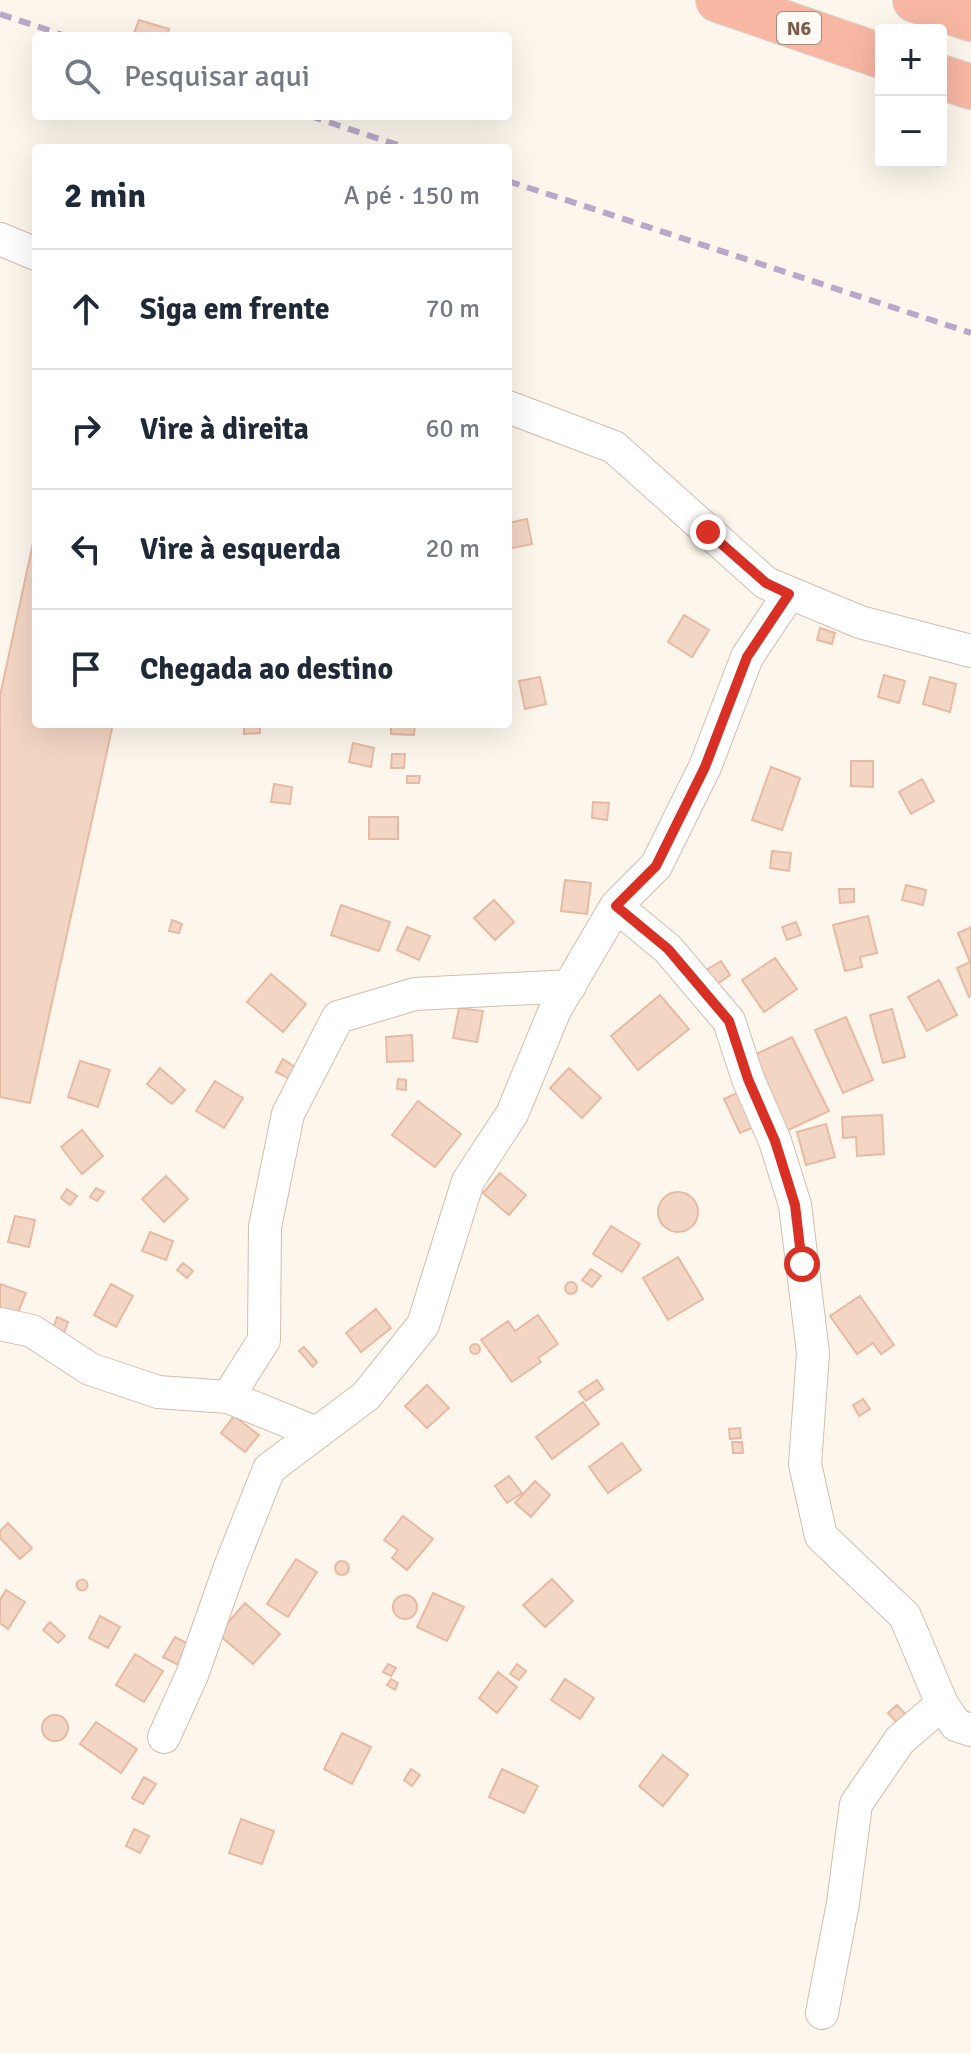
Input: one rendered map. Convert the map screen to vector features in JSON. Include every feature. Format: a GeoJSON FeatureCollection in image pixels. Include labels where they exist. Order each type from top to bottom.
{"type":"FeatureCollection","features":[{"type":"Feature","properties":{"kind":"highway","name":"N6"},"geometry":{"type":"LineString","coordinates":[[718,0],[875,54]]}},
{"type":"Feature","properties":{"kind":"highway"},"geometry":{"type":"LineString","coordinates":[[915,0],[971,19]]}},
{"type":"Feature","properties":{"kind":"highway"},"geometry":{"type":"LineString","coordinates":[[947,79],[971,87]]}},
{"type":"Feature","properties":{"kind":"street"},"geometry":{"type":"LineString","coordinates":[[0,239],[32,252]]}},
{"type":"Feature","properties":{"kind":"street"},"geometry":{"type":"LineString","coordinates":[[512,409],[614,447],[766,583],[860,622],[971,651]]}},
{"type":"Feature","properties":{"kind":"street"},"geometry":{"type":"LineString","coordinates":[[164,1737],[192,1675],[269,1469],[366,1396],[423,1325],[468,1181],[512,1114],[555,1010],[616,906],[656,866],[705,767],[747,657],[789,594]]}},
{"type":"Feature","properties":{"kind":"street"},"geometry":{"type":"LineString","coordinates":[[616,906],[668,949],[729,1021],[748,1079],[775,1141],[795,1205],[813,1353],[805,1464],[821,1536],[905,1616],[942,1704],[956,1725],[971,1730]]}},
{"type":"Feature","properties":{"kind":"street"},"geometry":{"type":"LineString","coordinates":[[228,1397],[264,1340],[265,1227],[288,1114],[338,1017],[415,994],[570,986]]}},
{"type":"Feature","properties":{"kind":"street"},"geometry":{"type":"LineString","coordinates":[[0,1324],[32,1331],[90,1369],[158,1392],[228,1397],[317,1433]]}},
{"type":"Feature","properties":{"kind":"street"},"geometry":{"type":"LineString","coordinates":[[822,2013],[843,1903],[856,1804],[900,1740],[942,1704]]}},
{"type":"Feature","properties":{"kind":"building"},"geometry":{"type":"Polygon","coordinates":[[[139,20],[169,29],[168,32],[134,32],[139,20]]]}},
{"type":"Feature","properties":{"kind":"building"},"geometry":{"type":"Polygon","coordinates":[[[527,519],[532,544],[512,548],[512,522],[527,519]]]}},
{"type":"Feature","properties":{"kind":"building"},"geometry":{"type":"Polygon","coordinates":[[[32,548],[32,728],[112,728],[30,1103],[0,1097],[0,696],[32,548]]]}},
{"type":"Feature","properties":{"kind":"building"},"geometry":{"type":"Polygon","coordinates":[[[684,615],[709,630],[692,657],[668,642],[684,615]]]}},
{"type":"Feature","properties":{"kind":"building"},"geometry":{"type":"Polygon","coordinates":[[[820,628],[835,633],[832,644],[817,640],[820,628]]]}},
{"type":"Feature","properties":{"kind":"building"},"geometry":{"type":"Polygon","coordinates":[[[884,675],[905,681],[899,703],[878,697],[884,675]]]}},
{"type":"Feature","properties":{"kind":"building"},"geometry":{"type":"Polygon","coordinates":[[[540,677],[546,704],[525,709],[519,681],[540,677]]]}},
{"type":"Feature","properties":{"kind":"building"},"geometry":{"type":"Polygon","coordinates":[[[930,677],[956,684],[950,712],[923,704],[930,677]]]}},
{"type":"Feature","properties":{"kind":"building"},"geometry":{"type":"Polygon","coordinates":[[[244,728],[260,728],[260,733],[244,734],[244,728]]]}},
{"type":"Feature","properties":{"kind":"building"},"geometry":{"type":"Polygon","coordinates":[[[391,728],[415,728],[414,735],[391,734],[391,728]]]}},
{"type":"Feature","properties":{"kind":"building"},"geometry":{"type":"Polygon","coordinates":[[[353,743],[374,748],[371,767],[349,762],[353,743]]]}},
{"type":"Feature","properties":{"kind":"building"},"geometry":{"type":"Polygon","coordinates":[[[392,754],[405,754],[404,768],[391,768],[392,754]]]}},
{"type":"Feature","properties":{"kind":"building"},"geometry":{"type":"Polygon","coordinates":[[[851,761],[873,761],[873,787],[851,786],[851,761]]]}},
{"type":"Feature","properties":{"kind":"building"},"geometry":{"type":"Polygon","coordinates":[[[771,767],[800,778],[782,830],[752,820],[771,767]]]}},
{"type":"Feature","properties":{"kind":"building"},"geometry":{"type":"Polygon","coordinates":[[[407,776],[420,776],[419,783],[407,783],[407,776]]]}},
{"type":"Feature","properties":{"kind":"building"},"geometry":{"type":"Polygon","coordinates":[[[922,779],[934,801],[911,814],[899,792],[922,779]]]}},
{"type":"Feature","properties":{"kind":"building"},"geometry":{"type":"Polygon","coordinates":[[[274,784],[292,787],[290,804],[271,802],[274,784]]]}},
{"type":"Feature","properties":{"kind":"building"},"geometry":{"type":"Polygon","coordinates":[[[593,802],[609,803],[607,820],[592,818],[593,802]]]}},
{"type":"Feature","properties":{"kind":"building"},"geometry":{"type":"Polygon","coordinates":[[[369,817],[398,817],[398,839],[369,839],[369,817]]]}},
{"type":"Feature","properties":{"kind":"building"},"geometry":{"type":"Polygon","coordinates":[[[772,851],[791,853],[789,871],[770,868],[772,851]]]}},
{"type":"Feature","properties":{"kind":"building"},"geometry":{"type":"Polygon","coordinates":[[[565,880],[591,883],[587,914],[561,911],[565,880]]]}},
{"type":"Feature","properties":{"kind":"building"},"geometry":{"type":"Polygon","coordinates":[[[906,885],[926,890],[923,905],[902,900],[906,885]]]}},
{"type":"Feature","properties":{"kind":"building"},"geometry":{"type":"Polygon","coordinates":[[[839,889],[854,889],[854,902],[840,903],[839,889]]]}},
{"type":"Feature","properties":{"kind":"building"},"geometry":{"type":"Polygon","coordinates":[[[494,900],[514,922],[495,940],[474,918],[494,900]]]}},
{"type":"Feature","properties":{"kind":"building"},"geometry":{"type":"Polygon","coordinates":[[[341,905],[390,922],[379,951],[331,935],[341,905]]]}},
{"type":"Feature","properties":{"kind":"building"},"geometry":{"type":"Polygon","coordinates":[[[868,916],[877,953],[860,957],[862,967],[845,971],[833,925],[868,916]]]}},
{"type":"Feature","properties":{"kind":"building"},"geometry":{"type":"Polygon","coordinates":[[[172,920],[182,924],[179,933],[169,931],[172,920]]]}},
{"type":"Feature","properties":{"kind":"building"},"geometry":{"type":"Polygon","coordinates":[[[796,922],[801,935],[787,940],[782,927],[796,922]]]}},
{"type":"Feature","properties":{"kind":"building"},"geometry":{"type":"Polygon","coordinates":[[[407,927],[430,936],[419,960],[397,950],[407,927]]]}},
{"type":"Feature","properties":{"kind":"building"},"geometry":{"type":"Polygon","coordinates":[[[971,927],[971,995],[969,997],[957,968],[970,962],[958,933],[971,927]]]}},
{"type":"Feature","properties":{"kind":"building"},"geometry":{"type":"Polygon","coordinates":[[[775,958],[797,989],[764,1012],[742,980],[775,958]]]}},
{"type":"Feature","properties":{"kind":"building"},"geometry":{"type":"Polygon","coordinates":[[[721,961],[730,975],[716,985],[706,970],[721,961]]]}},
{"type":"Feature","properties":{"kind":"building"},"geometry":{"type":"Polygon","coordinates":[[[271,974],[306,1004],[283,1032],[247,1002],[271,974]]]}},
{"type":"Feature","properties":{"kind":"building"},"geometry":{"type":"Polygon","coordinates":[[[939,980],[957,1015],[927,1031],[908,997],[939,980]]]}},
{"type":"Feature","properties":{"kind":"building"},"geometry":{"type":"Polygon","coordinates":[[[660,995],[689,1029],[638,1070],[611,1036],[660,995]]]}},
{"type":"Feature","properties":{"kind":"building"},"geometry":{"type":"Polygon","coordinates":[[[459,1008],[483,1011],[477,1042],[453,1038],[459,1008]]]}},
{"type":"Feature","properties":{"kind":"building"},"geometry":{"type":"Polygon","coordinates":[[[892,1009],[905,1057],[883,1063],[870,1015],[892,1009]]]}},
{"type":"Feature","properties":{"kind":"building"},"geometry":{"type":"Polygon","coordinates":[[[846,1017],[873,1080],[843,1093],[815,1030],[846,1017]]]}},
{"type":"Feature","properties":{"kind":"building"},"geometry":{"type":"Polygon","coordinates":[[[412,1035],[413,1061],[387,1062],[386,1037],[412,1035]]]}},
{"type":"Feature","properties":{"kind":"building"},"geometry":{"type":"Polygon","coordinates":[[[792,1037],[829,1111],[784,1132],[748,1058],[792,1037]]]}},
{"type":"Feature","properties":{"kind":"building"},"geometry":{"type":"Polygon","coordinates":[[[283,1059],[296,1068],[290,1079],[276,1072],[283,1059]]]}},
{"type":"Feature","properties":{"kind":"building"},"geometry":{"type":"Polygon","coordinates":[[[80,1061],[110,1070],[98,1107],[68,1097],[80,1061]]]}},
{"type":"Feature","properties":{"kind":"building"},"geometry":{"type":"Polygon","coordinates":[[[160,1068],[185,1090],[172,1104],[147,1084],[160,1068]]]}},
{"type":"Feature","properties":{"kind":"building"},"geometry":{"type":"Polygon","coordinates":[[[569,1068],[601,1098],[582,1118],[550,1088],[569,1068]]]}},
{"type":"Feature","properties":{"kind":"building"},"geometry":{"type":"Polygon","coordinates":[[[398,1079],[406,1080],[406,1090],[397,1089],[398,1079]]]}},
{"type":"Feature","properties":{"kind":"building"},"geometry":{"type":"Polygon","coordinates":[[[215,1081],[243,1098],[224,1128],[196,1111],[215,1081]]]}},
{"type":"Feature","properties":{"kind":"building"},"geometry":{"type":"Polygon","coordinates":[[[743,1090],[759,1125],[740,1133],[724,1099],[743,1090]]]}},
{"type":"Feature","properties":{"kind":"building"},"geometry":{"type":"Polygon","coordinates":[[[418,1101],[461,1134],[435,1167],[392,1135],[418,1101]]]}},
{"type":"Feature","properties":{"kind":"building"},"geometry":{"type":"Polygon","coordinates":[[[882,1115],[884,1154],[857,1156],[856,1137],[843,1138],[842,1117],[882,1115]]]}},
{"type":"Feature","properties":{"kind":"building"},"geometry":{"type":"Polygon","coordinates":[[[826,1124],[835,1157],[806,1165],[797,1132],[826,1124]]]}},
{"type":"Feature","properties":{"kind":"building"},"geometry":{"type":"Polygon","coordinates":[[[82,1130],[103,1156],[82,1174],[61,1147],[82,1130]]]}},
{"type":"Feature","properties":{"kind":"building"},"geometry":{"type":"Polygon","coordinates":[[[500,1173],[526,1195],[509,1215],[483,1193],[500,1173]]]}},
{"type":"Feature","properties":{"kind":"building"},"geometry":{"type":"Polygon","coordinates":[[[166,1176],[188,1199],[164,1222],[142,1199],[166,1176]]]}},
{"type":"Feature","properties":{"kind":"building"},"geometry":{"type":"Polygon","coordinates":[[[96,1188],[104,1192],[97,1201],[90,1197],[96,1188]]]}},
{"type":"Feature","properties":{"kind":"building"},"geometry":{"type":"Polygon","coordinates":[[[67,1189],[77,1196],[70,1205],[61,1198],[67,1189]]]}},
{"type":"Feature","properties":{"kind":"building"},"geometry":{"type":"Polygon","coordinates":[[[678,1192],[692,1198],[698,1212],[692,1226],[678,1232],[664,1226],[658,1212],[664,1198],[678,1192]]]}},
{"type":"Feature","properties":{"kind":"building"},"geometry":{"type":"Polygon","coordinates":[[[15,1216],[35,1220],[29,1247],[8,1242],[15,1216]]]}},
{"type":"Feature","properties":{"kind":"building"},"geometry":{"type":"Polygon","coordinates":[[[611,1226],[640,1244],[622,1272],[593,1254],[611,1226]]]}},
{"type":"Feature","properties":{"kind":"building"},"geometry":{"type":"Polygon","coordinates":[[[150,1232],[173,1241],[166,1260],[142,1251],[150,1232]]]}},
{"type":"Feature","properties":{"kind":"building"},"geometry":{"type":"Polygon","coordinates":[[[678,1257],[703,1299],[668,1320],[643,1278],[678,1257]]]}},
{"type":"Feature","properties":{"kind":"building"},"geometry":{"type":"Polygon","coordinates":[[[183,1263],[193,1271],[187,1278],[177,1270],[183,1263]]]}},
{"type":"Feature","properties":{"kind":"building"},"geometry":{"type":"Polygon","coordinates":[[[591,1269],[601,1276],[592,1287],[582,1280],[591,1269]]]}},
{"type":"Feature","properties":{"kind":"building"},"geometry":{"type":"Polygon","coordinates":[[[566,1283],[576,1283],[576,1293],[566,1293],[566,1283]]]}},
{"type":"Feature","properties":{"kind":"building"},"geometry":{"type":"Polygon","coordinates":[[[0,1284],[26,1293],[16,1317],[0,1311],[0,1284]]]}},
{"type":"Feature","properties":{"kind":"building"},"geometry":{"type":"Polygon","coordinates":[[[111,1284],[133,1296],[116,1327],[94,1315],[111,1284]]]}},
{"type":"Feature","properties":{"kind":"building"},"geometry":{"type":"Polygon","coordinates":[[[860,1296],[894,1345],[881,1354],[873,1343],[857,1354],[830,1316],[860,1296]]]}},
{"type":"Feature","properties":{"kind":"building"},"geometry":{"type":"Polygon","coordinates":[[[376,1309],[391,1328],[361,1352],[346,1333],[376,1309]]]}},
{"type":"Feature","properties":{"kind":"building"},"geometry":{"type":"Polygon","coordinates":[[[538,1315],[558,1344],[538,1358],[541,1362],[512,1382],[481,1340],[508,1321],[515,1331],[538,1315]]]}},
{"type":"Feature","properties":{"kind":"building"},"geometry":{"type":"Polygon","coordinates":[[[57,1317],[68,1322],[64,1333],[53,1329],[57,1317]]]}},
{"type":"Feature","properties":{"kind":"building"},"geometry":{"type":"Polygon","coordinates":[[[475,1344],[480,1349],[475,1354],[470,1349],[475,1344]]]}},
{"type":"Feature","properties":{"kind":"building"},"geometry":{"type":"Polygon","coordinates":[[[304,1347],[317,1362],[313,1367],[299,1351],[304,1347]]]}},
{"type":"Feature","properties":{"kind":"building"},"geometry":{"type":"Polygon","coordinates":[[[597,1380],[603,1389],[586,1401],[579,1392],[597,1380]]]}},
{"type":"Feature","properties":{"kind":"building"},"geometry":{"type":"Polygon","coordinates":[[[427,1385],[449,1408],[427,1428],[405,1406],[427,1385]]]}},
{"type":"Feature","properties":{"kind":"building"},"geometry":{"type":"Polygon","coordinates":[[[863,1399],[870,1409],[859,1416],[853,1405],[863,1399]]]}},
{"type":"Feature","properties":{"kind":"building"},"geometry":{"type":"Polygon","coordinates":[[[583,1402],[599,1424],[552,1459],[536,1437],[583,1402]]]}},
{"type":"Feature","properties":{"kind":"building"},"geometry":{"type":"Polygon","coordinates":[[[234,1416],[259,1435],[245,1452],[221,1433],[234,1416]]]}},
{"type":"Feature","properties":{"kind":"building"},"geometry":{"type":"Polygon","coordinates":[[[740,1428],[741,1438],[730,1439],[729,1429],[740,1428]]]}},
{"type":"Feature","properties":{"kind":"building"},"geometry":{"type":"Polygon","coordinates":[[[732,1442],[742,1442],[743,1453],[733,1453],[732,1442]]]}},
{"type":"Feature","properties":{"kind":"building"},"geometry":{"type":"Polygon","coordinates":[[[622,1443],[641,1470],[608,1493],[589,1467],[622,1443]]]}},
{"type":"Feature","properties":{"kind":"building"},"geometry":{"type":"Polygon","coordinates":[[[509,1476],[522,1493],[507,1503],[495,1486],[509,1476]]]}},
{"type":"Feature","properties":{"kind":"building"},"geometry":{"type":"Polygon","coordinates":[[[535,1481],[550,1495],[531,1517],[515,1503],[535,1481]]]}},
{"type":"Feature","properties":{"kind":"building"},"geometry":{"type":"Polygon","coordinates":[[[403,1516],[433,1539],[407,1570],[392,1558],[398,1550],[384,1540],[403,1516]]]}},
{"type":"Feature","properties":{"kind":"building"},"geometry":{"type":"Polygon","coordinates":[[[8,1523],[32,1548],[20,1559],[0,1538],[0,1531],[8,1523]]]}},
{"type":"Feature","properties":{"kind":"building"},"geometry":{"type":"Polygon","coordinates":[[[296,1559],[317,1572],[288,1617],[267,1604],[296,1559]]]}},
{"type":"Feature","properties":{"kind":"building"},"geometry":{"type":"Polygon","coordinates":[[[342,1561],[349,1568],[342,1575],[335,1568],[342,1561]]]}},
{"type":"Feature","properties":{"kind":"building"},"geometry":{"type":"Polygon","coordinates":[[[82,1579],[88,1585],[82,1591],[76,1585],[82,1579]]]}},
{"type":"Feature","properties":{"kind":"building"},"geometry":{"type":"Polygon","coordinates":[[[552,1579],[573,1601],[545,1627],[523,1605],[552,1579]]]}},
{"type":"Feature","properties":{"kind":"building"},"geometry":{"type":"Polygon","coordinates":[[[6,1590],[25,1602],[8,1629],[0,1623],[0,1600],[6,1590]]]}},
{"type":"Feature","properties":{"kind":"building"},"geometry":{"type":"Polygon","coordinates":[[[433,1593],[464,1607],[447,1641],[417,1627],[433,1593]]]}},
{"type":"Feature","properties":{"kind":"building"},"geometry":{"type":"Polygon","coordinates":[[[405,1595],[414,1598],[417,1607],[414,1616],[405,1619],[396,1616],[393,1607],[396,1598],[405,1595]]]}},
{"type":"Feature","properties":{"kind":"building"},"geometry":{"type":"Polygon","coordinates":[[[245,1603],[280,1634],[253,1664],[218,1634],[245,1603]]]}},
{"type":"Feature","properties":{"kind":"building"},"geometry":{"type":"Polygon","coordinates":[[[100,1616],[120,1627],[108,1648],[89,1638],[100,1616]]]}},
{"type":"Feature","properties":{"kind":"building"},"geometry":{"type":"Polygon","coordinates":[[[50,1622],[65,1636],[58,1643],[43,1630],[50,1622]]]}},
{"type":"Feature","properties":{"kind":"building"},"geometry":{"type":"Polygon","coordinates":[[[175,1637],[190,1645],[178,1665],[163,1657],[175,1637]]]}},
{"type":"Feature","properties":{"kind":"building"},"geometry":{"type":"Polygon","coordinates":[[[135,1654],[163,1671],[144,1702],[116,1685],[135,1654]]]}},
{"type":"Feature","properties":{"kind":"building"},"geometry":{"type":"Polygon","coordinates":[[[388,1664],[396,1668],[391,1676],[383,1672],[388,1664]]]}},
{"type":"Feature","properties":{"kind":"building"},"geometry":{"type":"Polygon","coordinates":[[[517,1664],[526,1671],[519,1680],[510,1674],[517,1664]]]}},
{"type":"Feature","properties":{"kind":"building"},"geometry":{"type":"Polygon","coordinates":[[[498,1672],[517,1687],[497,1713],[479,1698],[498,1672]]]}},
{"type":"Feature","properties":{"kind":"building"},"geometry":{"type":"Polygon","coordinates":[[[391,1679],[398,1683],[395,1690],[387,1685],[391,1679]]]}},
{"type":"Feature","properties":{"kind":"building"},"geometry":{"type":"Polygon","coordinates":[[[565,1679],[594,1698],[580,1719],[551,1700],[565,1679]]]}},
{"type":"Feature","properties":{"kind":"building"},"geometry":{"type":"Polygon","coordinates":[[[897,1705],[908,1717],[899,1725],[888,1713],[897,1705]]]}},
{"type":"Feature","properties":{"kind":"building"},"geometry":{"type":"Polygon","coordinates":[[[55,1715],[64,1719],[68,1728],[64,1737],[55,1741],[46,1737],[42,1728],[46,1719],[55,1715]]]}},
{"type":"Feature","properties":{"kind":"building"},"geometry":{"type":"Polygon","coordinates":[[[96,1722],[137,1749],[121,1773],[80,1744],[96,1722]]]}},
{"type":"Feature","properties":{"kind":"building"},"geometry":{"type":"Polygon","coordinates":[[[342,1733],[371,1747],[352,1784],[324,1769],[342,1733]]]}},
{"type":"Feature","properties":{"kind":"building"},"geometry":{"type":"Polygon","coordinates":[[[663,1755],[688,1775],[663,1806],[639,1786],[663,1755]]]}},
{"type":"Feature","properties":{"kind":"building"},"geometry":{"type":"Polygon","coordinates":[[[411,1769],[420,1775],[412,1786],[404,1780],[411,1769]]]}},
{"type":"Feature","properties":{"kind":"building"},"geometry":{"type":"Polygon","coordinates":[[[502,1769],[538,1786],[524,1813],[489,1797],[502,1769]]]}},
{"type":"Feature","properties":{"kind":"building"},"geometry":{"type":"Polygon","coordinates":[[[144,1777],[156,1784],[143,1804],[132,1798],[144,1777]]]}},
{"type":"Feature","properties":{"kind":"building"},"geometry":{"type":"Polygon","coordinates":[[[241,1819],[274,1831],[262,1864],[229,1853],[241,1819]]]}},
{"type":"Feature","properties":{"kind":"building"},"geometry":{"type":"Polygon","coordinates":[[[134,1829],[149,1836],[140,1853],[126,1846],[134,1829]]]}},
{"type":"Feature","properties":{"kind":"railway"},"geometry":{"type":"LineString","coordinates":[[0,14],[54,32]]}},
{"type":"Feature","properties":{"kind":"railway"},"geometry":{"type":"LineString","coordinates":[[322,120],[395,144]]}},
{"type":"Feature","properties":{"kind":"railway"},"geometry":{"type":"LineString","coordinates":[[512,182],[971,333]]}},
{"type":"Feature","properties":{"kind":"route"},"geometry":{"type":"LineString","coordinates":[[708,532],[766,583],[789,594],[747,657],[705,767],[656,866],[616,906],[668,949],[729,1021],[748,1079],[775,1141],[795,1205],[802,1264]]}}]}
